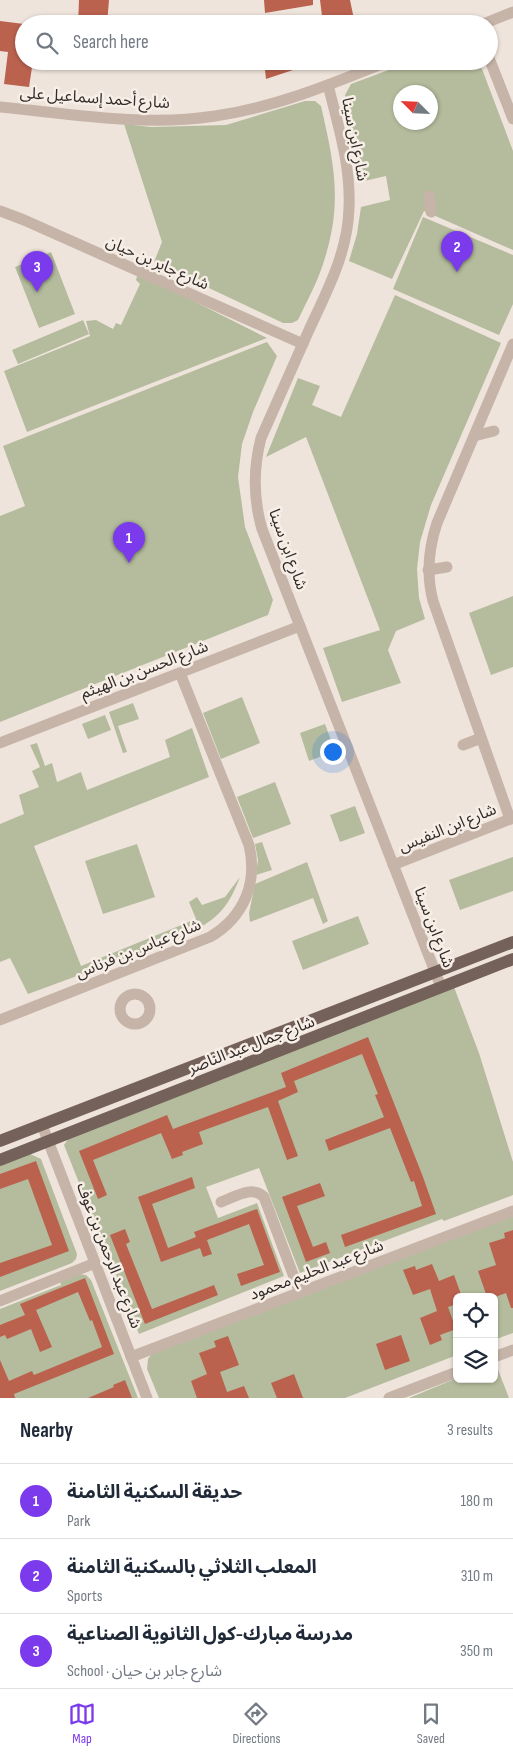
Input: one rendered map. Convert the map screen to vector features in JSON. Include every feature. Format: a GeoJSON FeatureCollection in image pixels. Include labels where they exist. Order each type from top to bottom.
{"type":"FeatureCollection","features":[{"type":"Feature","properties":{"kind":"main road","name":"شارع جمال عبد الناصر"},"geometry":{"type":"LineString","coordinates":[[0,1141],[513,942]]}},
{"type":"Feature","properties":{"kind":"main road","name":"شارع جمال عبد الناصر"},"geometry":{"type":"LineString","coordinates":[[0,1160],[513,959]]}},
{"type":"Feature","properties":{"kind":"street"},"geometry":{"type":"LineString","coordinates":[[498,18],[513,12]]}},
{"type":"Feature","properties":{"kind":"street","name":"شارع أحمد إسماعيل على"},"geometry":{"type":"LineString","coordinates":[[0,107],[135,120],[188,119],[267,106],[366,70]]}},
{"type":"Feature","properties":{"kind":"street"},"geometry":{"type":"LineString","coordinates":[[494,70],[513,119]]}},
{"type":"Feature","properties":{"kind":"street","name":"شارع ابن سينا"},"geometry":{"type":"LineString","coordinates":[[328,85],[348,175],[349,210],[344,243],[340,258],[261,438],[255,478],[256,504],[262,529],[441,987]]}},
{"type":"Feature","properties":{"kind":"street"},"geometry":{"type":"LineString","coordinates":[[429,196],[431,212]]}},
{"type":"Feature","properties":{"kind":"street","name":"شارع جابر بن حيان"},"geometry":{"type":"LineString","coordinates":[[0,211],[303,344]]}},
{"type":"Feature","properties":{"kind":"street"},"geometry":{"type":"LineString","coordinates":[[512,819],[481,738],[433,601],[428,570],[435,530],[513,344]]}},
{"type":"Feature","properties":{"kind":"street"},"geometry":{"type":"LineString","coordinates":[[474,436],[494,431]]}},
{"type":"Feature","properties":{"kind":"street"},"geometry":{"type":"LineString","coordinates":[[428,570],[447,567]]}},
{"type":"Feature","properties":{"kind":"street","name":"شارع الحسن بن الهيثم"},"geometry":{"type":"LineString","coordinates":[[0,743],[300,626]]}},
{"type":"Feature","properties":{"kind":"street","name":"شارع عباس بن فرناس"},"geometry":{"type":"LineString","coordinates":[[0,1020],[210,937],[233,919],[244,903],[252,875],[249,845],[180,672]]}},
{"type":"Feature","properties":{"kind":"street"},"geometry":{"type":"LineString","coordinates":[[463,745],[481,738]]}},
{"type":"Feature","properties":{"kind":"street","name":"شارع ابن النفيس"},"geometry":{"type":"LineString","coordinates":[[393,865],[512,819]]}},
{"type":"Feature","properties":{"kind":"street","name":"شارع عبد الرحمن بن عوف"},"geometry":{"type":"LineString","coordinates":[[42,1125],[147,1398]]}},
{"type":"Feature","properties":{"kind":"street"},"geometry":{"type":"LineString","coordinates":[[222,1202],[252,1191],[259,1192],[264,1197],[300,1293]]}},
{"type":"Feature","properties":{"kind":"street","name":"شارع عبد الحليم محمود"},"geometry":{"type":"LineString","coordinates":[[132,1357],[513,1211]]}},
{"type":"Feature","properties":{"kind":"street"},"geometry":{"type":"LineString","coordinates":[[0,1301],[95,1263]]}},
{"type":"Feature","properties":{"kind":"street"},"geometry":{"type":"LineString","coordinates":[[498,1356],[513,1350]]}},
{"type":"Feature","properties":{"kind":"street"},"geometry":{"type":"LineString","coordinates":[[389,1398],[453,1374]]}},
{"type":"Feature","properties":{"kind":"green space"},"geometry":{"type":"Polygon","coordinates":[[[389,70],[482,70],[513,151],[513,250],[424,211],[392,279],[349,261],[357,234],[361,207],[390,200],[386,176],[360,182],[358,161],[345,95],[351,84],[389,70]]]}},
{"type":"Feature","properties":{"kind":"green space"},"geometry":{"type":"Polygon","coordinates":[[[305,101],[315,101],[321,106],[333,165],[335,201],[330,240],[322,268],[298,320],[292,323],[283,323],[154,262],[162,242],[124,124],[151,127],[226,125],[305,101]]]}},
{"type":"Feature","properties":{"kind":"green space"},"geometry":{"type":"Polygon","coordinates":[[[423,217],[513,255],[513,304],[499,335],[393,289],[423,217]]]}},
{"type":"Feature","properties":{"kind":"green space"},"geometry":{"type":"Polygon","coordinates":[[[51,252],[75,314],[39,328],[15,267],[51,252]]]}},
{"type":"Feature","properties":{"kind":"green space"},"geometry":{"type":"Polygon","coordinates":[[[138,273],[267,338],[27,432],[4,371],[90,336],[86,321],[96,320],[113,329],[116,323],[121,325],[140,284],[136,280],[138,273]]]}},
{"type":"Feature","properties":{"kind":"green space"},"geometry":{"type":"Polygon","coordinates":[[[395,295],[501,343],[431,505],[420,542],[417,569],[419,598],[425,619],[396,631],[388,650],[401,683],[342,702],[323,648],[380,630],[306,437],[266,457],[298,378],[320,386],[312,405],[341,417],[395,295]]]}},
{"type":"Feature","properties":{"kind":"green space"},"geometry":{"type":"Polygon","coordinates":[[[83,320],[89,334],[18,364],[12,350],[83,320]]]}},
{"type":"Feature","properties":{"kind":"green space"},"geometry":{"type":"Polygon","coordinates":[[[267,342],[277,356],[253,412],[242,444],[238,477],[245,527],[273,600],[268,615],[0,722],[0,516],[25,506],[3,446],[267,342]]]}},
{"type":"Feature","properties":{"kind":"green space"},"geometry":{"type":"Polygon","coordinates":[[[513,596],[513,667],[491,675],[469,613],[513,596]]]}},
{"type":"Feature","properties":{"kind":"green space"},"geometry":{"type":"Polygon","coordinates":[[[242,697],[260,743],[221,759],[203,713],[242,697]]]}},
{"type":"Feature","properties":{"kind":"green space"},"geometry":{"type":"Polygon","coordinates":[[[133,703],[139,719],[118,726],[127,752],[123,753],[109,712],[133,703]]]}},
{"type":"Feature","properties":{"kind":"green space"},"geometry":{"type":"Polygon","coordinates":[[[105,715],[111,730],[88,739],[82,724],[105,715]]]}},
{"type":"Feature","properties":{"kind":"green space"},"geometry":{"type":"Polygon","coordinates":[[[325,724],[335,751],[309,761],[300,733],[325,724]]]}},
{"type":"Feature","properties":{"kind":"green space"},"geometry":{"type":"Polygon","coordinates":[[[192,728],[209,777],[34,846],[81,966],[196,919],[189,902],[197,897],[202,905],[225,897],[240,877],[230,898],[220,912],[206,924],[186,936],[28,994],[10,958],[0,962],[0,824],[24,814],[19,795],[39,787],[32,771],[40,767],[30,745],[37,743],[45,766],[52,763],[57,782],[81,772],[87,790],[170,757],[165,740],[192,728]]]}},
{"type":"Feature","properties":{"kind":"green space"},"geometry":{"type":"Polygon","coordinates":[[[275,782],[291,824],[253,838],[237,797],[275,782]]]}},
{"type":"Feature","properties":{"kind":"green space"},"geometry":{"type":"Polygon","coordinates":[[[355,806],[365,833],[340,842],[330,815],[355,806]]]}},
{"type":"Feature","properties":{"kind":"green space"},"geometry":{"type":"Polygon","coordinates":[[[262,842],[272,870],[256,875],[258,860],[255,844],[262,842]]]}},
{"type":"Feature","properties":{"kind":"green space"},"geometry":{"type":"Polygon","coordinates":[[[137,844],[155,897],[103,914],[85,861],[137,844]]]}},
{"type":"Feature","properties":{"kind":"green space"},"geometry":{"type":"Polygon","coordinates":[[[513,857],[513,891],[460,910],[449,880],[513,857]]]}},
{"type":"Feature","properties":{"kind":"green space"},"geometry":{"type":"Polygon","coordinates":[[[307,862],[328,921],[323,924],[313,898],[250,922],[249,913],[255,884],[307,862]]]}},
{"type":"Feature","properties":{"kind":"green space"},"geometry":{"type":"Polygon","coordinates":[[[358,916],[369,944],[303,970],[292,941],[358,916]]]}},
{"type":"Feature","properties":{"kind":"green space"},"geometry":{"type":"Polygon","coordinates":[[[454,987],[479,1053],[513,1162],[513,1195],[444,1221],[442,1219],[300,1273],[259,1168],[206,1187],[218,1218],[257,1203],[284,1276],[139,1334],[64,1145],[68,1139],[454,987]]]}},
{"type":"Feature","properties":{"kind":"green space"},"geometry":{"type":"Polygon","coordinates":[[[28,1153],[41,1159],[77,1254],[76,1259],[72,1263],[0,1291],[0,1164],[28,1153]]]}},
{"type":"Feature","properties":{"kind":"green space"},"geometry":{"type":"Polygon","coordinates":[[[513,1216],[513,1333],[498,1339],[498,1293],[453,1293],[453,1357],[345,1398],[159,1398],[147,1369],[148,1359],[153,1352],[513,1216]]]}},
{"type":"Feature","properties":{"kind":"green space"},"geometry":{"type":"Polygon","coordinates":[[[78,1274],[86,1275],[91,1280],[138,1398],[0,1398],[0,1309],[61,1285],[60,1281],[78,1274]]]}},
{"type":"Feature","properties":{"kind":"green space"},"geometry":{"type":"Polygon","coordinates":[[[498,1370],[509,1398],[409,1398],[453,1380],[453,1383],[498,1383],[498,1370]]]}},
{"type":"Feature","properties":{"kind":"building"},"geometry":{"type":"Polygon","coordinates":[[[79,0],[109,0],[108,15],[78,15],[79,0]]]}},
{"type":"Feature","properties":{"kind":"building"},"geometry":{"type":"Polygon","coordinates":[[[264,0],[313,0],[313,5],[265,13],[264,0]]]}},
{"type":"Feature","properties":{"kind":"building"},"geometry":{"type":"Polygon","coordinates":[[[320,0],[350,0],[353,15],[322,15],[320,0]]]}},
{"type":"Feature","properties":{"kind":"building"},"geometry":{"type":"Polygon","coordinates":[[[0,21],[15,23],[15,70],[32,70],[29,87],[4,84],[8,52],[0,51],[0,21]]]}},
{"type":"Feature","properties":{"kind":"building"},"geometry":{"type":"Polygon","coordinates":[[[265,70],[293,70],[266,79],[265,70]]]}},
{"type":"Feature","properties":{"kind":"building"},"geometry":{"type":"Polygon","coordinates":[[[368,1037],[436,1214],[345,1247],[341,1235],[422,1206],[414,1181],[411,1182],[390,1128],[329,1151],[325,1140],[384,1117],[375,1095],[378,1094],[362,1054],[294,1081],[298,1092],[278,1101],[298,1156],[287,1160],[268,1107],[199,1132],[203,1144],[182,1152],[183,1155],[172,1159],[161,1133],[93,1160],[107,1195],[98,1199],[79,1151],[167,1115],[173,1129],[286,1087],[281,1073],[368,1037]]]}},
{"type":"Feature","properties":{"kind":"building"},"geometry":{"type":"Polygon","coordinates":[[[36,1161],[69,1251],[0,1277],[0,1263],[52,1245],[28,1179],[0,1189],[0,1174],[36,1161]]]}},
{"type":"Feature","properties":{"kind":"building"},"geometry":{"type":"Polygon","coordinates":[[[192,1177],[195,1188],[152,1204],[168,1248],[196,1237],[194,1232],[257,1209],[280,1272],[241,1286],[237,1274],[264,1265],[249,1224],[207,1240],[212,1254],[203,1257],[200,1248],[161,1262],[138,1197],[192,1177]]]}},
{"type":"Feature","properties":{"kind":"building"},"geometry":{"type":"Polygon","coordinates":[[[320,1183],[325,1196],[297,1206],[313,1247],[326,1242],[330,1253],[306,1262],[282,1197],[320,1183]]]}},
{"type":"Feature","properties":{"kind":"building"},"geometry":{"type":"Polygon","coordinates":[[[125,1229],[130,1242],[126,1244],[152,1309],[214,1285],[218,1295],[145,1324],[110,1235],[125,1229]]]}},
{"type":"Feature","properties":{"kind":"building"},"geometry":{"type":"Polygon","coordinates":[[[513,1230],[513,1308],[511,1308],[506,1293],[498,1296],[498,1293],[486,1293],[478,1271],[496,1265],[489,1243],[505,1238],[504,1233],[513,1230]]]}},
{"type":"Feature","properties":{"kind":"building"},"geometry":{"type":"Polygon","coordinates":[[[432,1264],[439,1281],[454,1275],[461,1293],[453,1293],[453,1305],[448,1307],[453,1321],[453,1330],[440,1335],[442,1340],[430,1345],[420,1318],[437,1311],[430,1289],[413,1295],[403,1270],[415,1266],[416,1270],[432,1264]]]}},
{"type":"Feature","properties":{"kind":"building"},"geometry":{"type":"Polygon","coordinates":[[[85,1278],[114,1354],[14,1394],[15,1398],[0,1398],[0,1360],[9,1381],[32,1371],[34,1375],[102,1347],[92,1320],[90,1321],[78,1292],[36,1310],[52,1347],[40,1352],[31,1329],[7,1339],[5,1335],[0,1337],[0,1325],[25,1315],[20,1304],[85,1278]]]}},
{"type":"Feature","properties":{"kind":"building"},"geometry":{"type":"Polygon","coordinates":[[[401,1335],[410,1361],[385,1370],[376,1344],[401,1335]]]}},
{"type":"Feature","properties":{"kind":"building"},"geometry":{"type":"Polygon","coordinates":[[[228,1336],[239,1365],[220,1372],[227,1392],[244,1386],[249,1398],[197,1398],[191,1381],[207,1374],[199,1353],[216,1347],[214,1341],[228,1336]]]}},
{"type":"Feature","properties":{"kind":"building"},"geometry":{"type":"Polygon","coordinates":[[[294,1374],[303,1398],[277,1398],[271,1383],[294,1374]]]}},
{"type":"Feature","properties":{"kind":"building"},"geometry":{"type":"Polygon","coordinates":[[[125,1380],[132,1398],[88,1398],[114,1387],[113,1385],[125,1380]]]}},
{"type":"Feature","properties":{"kind":"place","name":"المعلب الثلاثي بالسكنية الثامنة"},"geometry":{"type":"Point","coordinates":[457,272]}},
{"type":"Feature","properties":{"kind":"place","name":"مدرسة مبارك-كول الثانوية الصناعية"},"geometry":{"type":"Point","coordinates":[37,292]}},
{"type":"Feature","properties":{"kind":"place","name":"حديقة السكنية الثامنة"},"geometry":{"type":"Point","coordinates":[129,563]}}]}
